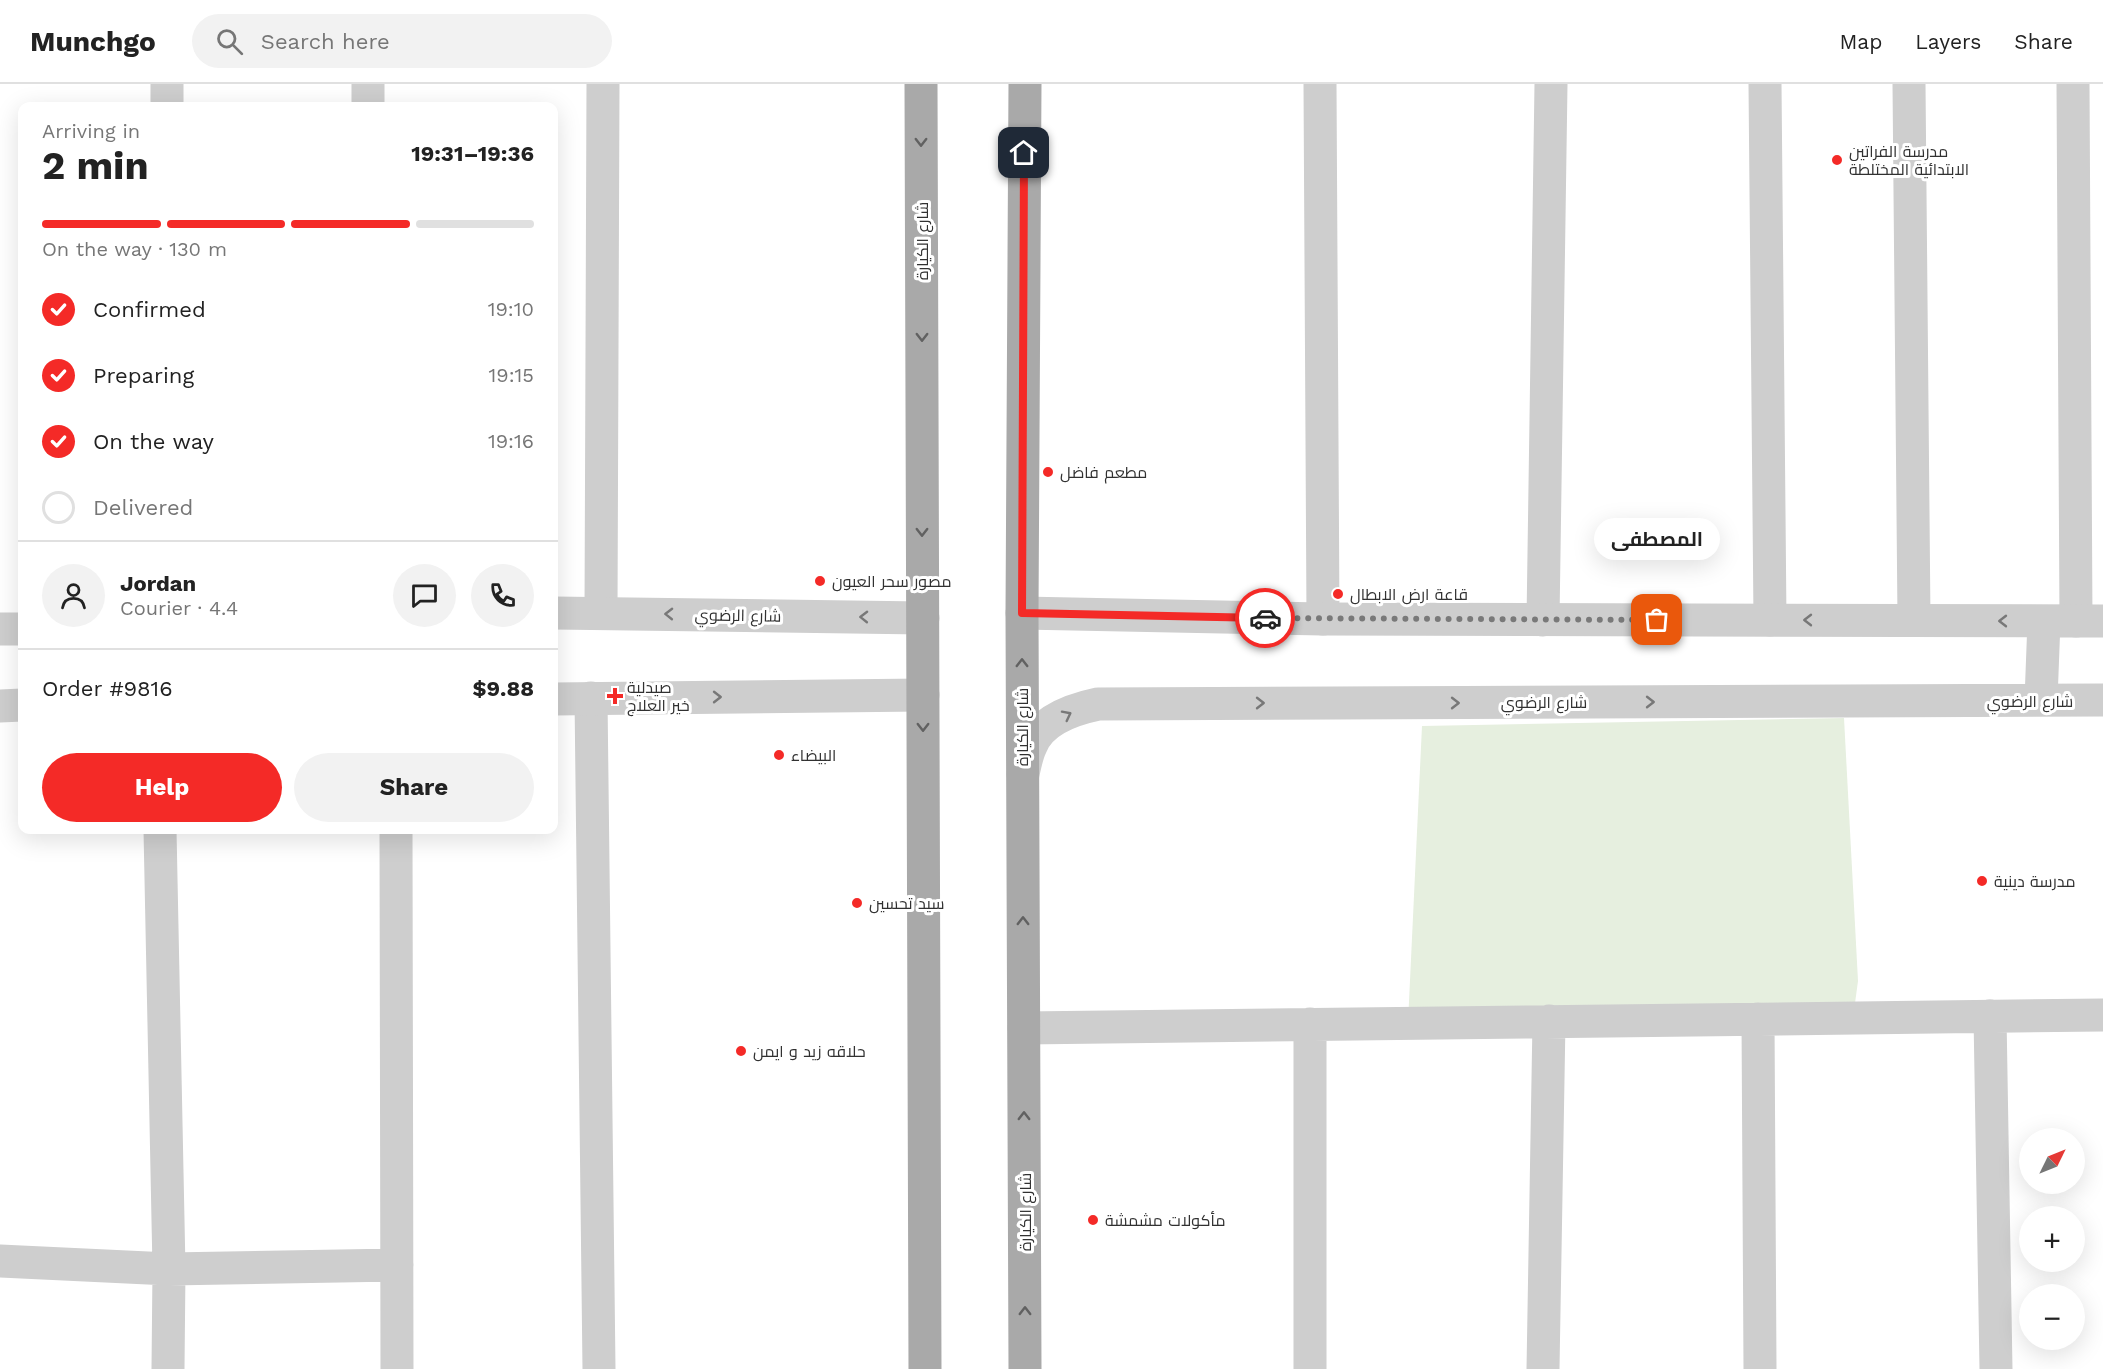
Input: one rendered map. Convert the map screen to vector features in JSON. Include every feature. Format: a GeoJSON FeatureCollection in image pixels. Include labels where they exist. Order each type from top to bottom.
{"type":"FeatureCollection","features":[{"type":"Feature","properties":{"kind":"main road","name":"شارع الكيارة"},"geometry":{"type":"LineString","coordinates":[[921,84],[926,1369]]}},
{"type":"Feature","properties":{"kind":"main road","name":"شارع الكيارة"},"geometry":{"type":"LineString","coordinates":[[1025,84],[1022,613],[1026,1369]]}},
{"type":"Feature","properties":{"kind":"street"},"geometry":{"type":"LineString","coordinates":[[167,84],[167,102]]}},
{"type":"Feature","properties":{"kind":"street"},"geometry":{"type":"LineString","coordinates":[[368,84],[368,102]]}},
{"type":"Feature","properties":{"kind":"street"},"geometry":{"type":"LineString","coordinates":[[601,613],[603,84]]}},
{"type":"Feature","properties":{"kind":"street"},"geometry":{"type":"LineString","coordinates":[[1320,84],[1323,619]]}},
{"type":"Feature","properties":{"kind":"street"},"geometry":{"type":"LineString","coordinates":[[1543,620],[1551,84]]}},
{"type":"Feature","properties":{"kind":"street"},"geometry":{"type":"LineString","coordinates":[[1765,84],[1770,620]]}},
{"type":"Feature","properties":{"kind":"street"},"geometry":{"type":"LineString","coordinates":[[1909,84],[1914,620]]}},
{"type":"Feature","properties":{"kind":"street"},"geometry":{"type":"LineString","coordinates":[[2041,700],[2074,621],[2073,84]]}},
{"type":"Feature","properties":{"kind":"street","name":"شارع الرضوي"},"geometry":{"type":"LineString","coordinates":[[558,613],[923,618]]}},
{"type":"Feature","properties":{"kind":"street"},"geometry":{"type":"LineString","coordinates":[[1022,613],[1323,619],[2074,621]]}},
{"type":"Feature","properties":{"kind":"street"},"geometry":{"type":"LineString","coordinates":[[0,629],[18,629]]}},
{"type":"Feature","properties":{"kind":"street"},"geometry":{"type":"LineString","coordinates":[[558,699],[923,696]]}},
{"type":"Feature","properties":{"kind":"street"},"geometry":{"type":"LineString","coordinates":[[591,698],[599,1369]]}},
{"type":"Feature","properties":{"kind":"street","name":"شارع الرضوي"},"geometry":{"type":"LineString","coordinates":[[1023,776],[1031,744],[1044,728],[1079,708],[1098,704],[2103,700]]}},
{"type":"Feature","properties":{"kind":"street"},"geometry":{"type":"LineString","coordinates":[[0,706],[18,705]]}},
{"type":"Feature","properties":{"kind":"street"},"geometry":{"type":"LineString","coordinates":[[160,834],[168,1369]]}},
{"type":"Feature","properties":{"kind":"street"},"geometry":{"type":"LineString","coordinates":[[396,834],[397,1369]]}},
{"type":"Feature","properties":{"kind":"street"},"geometry":{"type":"LineString","coordinates":[[1024,1028],[2103,1015]]}},
{"type":"Feature","properties":{"kind":"street"},"geometry":{"type":"LineString","coordinates":[[1990,1016],[1996,1369]]}},
{"type":"Feature","properties":{"kind":"street"},"geometry":{"type":"LineString","coordinates":[[1758,1019],[1760,1369]]}},
{"type":"Feature","properties":{"kind":"street"},"geometry":{"type":"LineString","coordinates":[[1543,1369],[1549,1021]]}},
{"type":"Feature","properties":{"kind":"street"},"geometry":{"type":"LineString","coordinates":[[1310,1024],[1310,1369]]}},
{"type":"Feature","properties":{"kind":"street"},"geometry":{"type":"LineString","coordinates":[[0,1261],[168,1269],[397,1265]]}},
{"type":"Feature","properties":{"kind":"green space"},"geometry":{"type":"Polygon","coordinates":[[[1844,718],[1858,981],[1853,1018],[1408,1023],[1422,726],[1844,718]]]}},
{"type":"Feature","properties":{"kind":"way so far"},"geometry":{"type":"LineString","coordinates":[[1265,618],[1657,620]]}},
{"type":"Feature","properties":{"kind":"place","name":"مدرسة الفراتين الابتدائية المختلطة"},"geometry":{"type":"Point","coordinates":[1837,160]}},
{"type":"Feature","properties":{"kind":"place","name":"مطعم فاضل"},"geometry":{"type":"Point","coordinates":[1048,472]}},
{"type":"Feature","properties":{"kind":"place","name":"مصور سحر العيون"},"geometry":{"type":"Point","coordinates":[820,581]}},
{"type":"Feature","properties":{"kind":"place","name":"قاعة ارض الابطال"},"geometry":{"type":"Point","coordinates":[1338,594]}},
{"type":"Feature","properties":{"kind":"place","name":"المصطفى"},"geometry":{"type":"Point","coordinates":[1657,620]}},
{"type":"Feature","properties":{"kind":"place","name":"صيدلية خير العلاج"},"geometry":{"type":"Point","coordinates":[615,696]}},
{"type":"Feature","properties":{"kind":"place","name":"البيضاء"},"geometry":{"type":"Point","coordinates":[779,755]}},
{"type":"Feature","properties":{"kind":"place","name":"مدرسة دينية"},"geometry":{"type":"Point","coordinates":[1982,881]}},
{"type":"Feature","properties":{"kind":"place","name":"سيد تحسين"},"geometry":{"type":"Point","coordinates":[857,903]}},
{"type":"Feature","properties":{"kind":"place","name":"حلاقه زيد و ايمن"},"geometry":{"type":"Point","coordinates":[741,1051]}},
{"type":"Feature","properties":{"kind":"place","name":"مأكولات مشمشة"},"geometry":{"type":"Point","coordinates":[1093,1220]}},
{"type":"Feature","properties":{"kind":"route"},"geometry":{"type":"LineString","coordinates":[[1024,153],[1022,613],[1265,618]]}}]}
